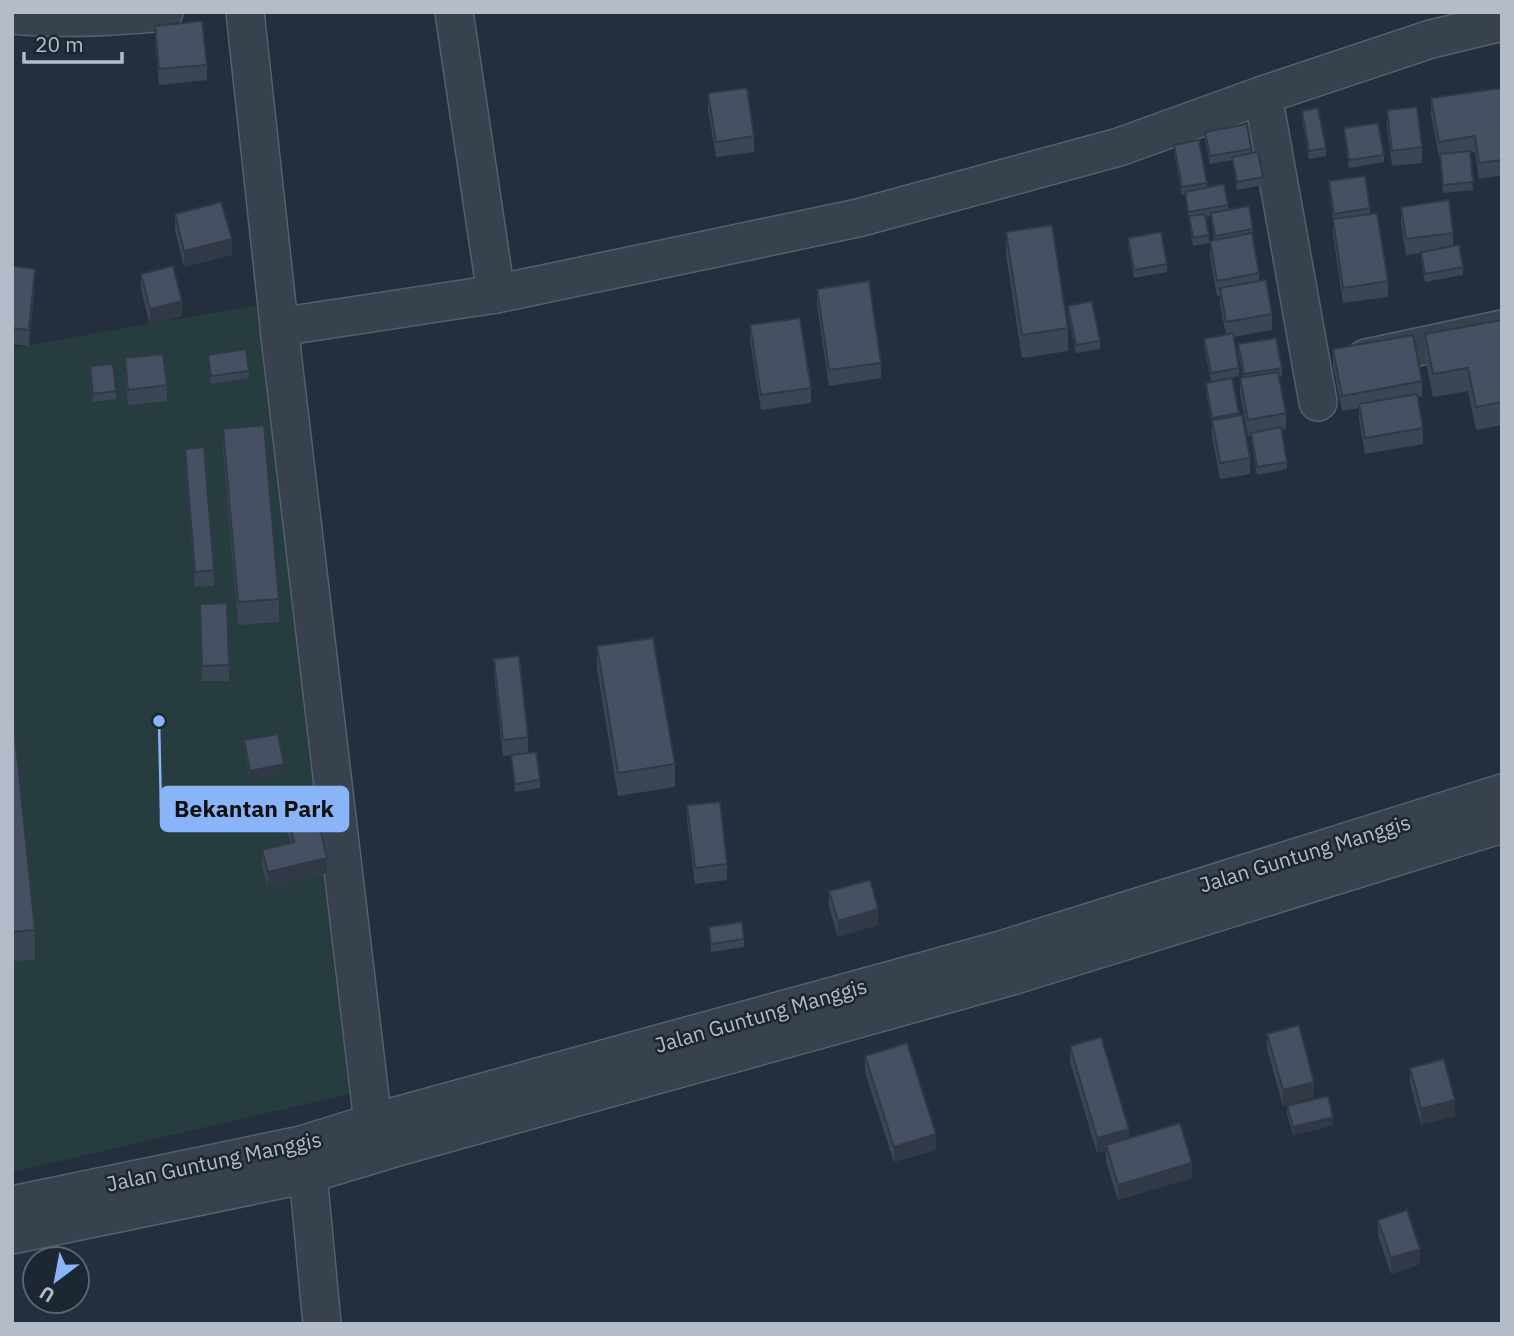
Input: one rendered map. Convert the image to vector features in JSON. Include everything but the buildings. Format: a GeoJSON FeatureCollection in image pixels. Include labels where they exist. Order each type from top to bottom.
{"type":"FeatureCollection","features":[{"type":"Feature","properties":{"kind":"street"},"geometry":{"type":"LineString","coordinates":[[12,15],[100,18],[164,12]]}},
{"type":"Feature","properties":{"kind":"street"},"geometry":{"type":"LineString","coordinates":[[245,12],[279,327],[384,1130]]}},
{"type":"Feature","properties":{"kind":"street"},"geometry":{"type":"LineString","coordinates":[[454,12],[496,294]]}},
{"type":"Feature","properties":{"kind":"street"},"geometry":{"type":"LineString","coordinates":[[279,327],[496,294],[858,218],[1118,147],[1263,94],[1431,39],[1502,22]]}},
{"type":"Feature","properties":{"kind":"street"},"geometry":{"type":"LineString","coordinates":[[1263,94],[1315,386],[1502,329]]}},
{"type":"Feature","properties":{"kind":"street","name":"Jalan Guntung Manggis"},"geometry":{"type":"LineString","coordinates":[[12,1205],[384,1130],[1012,976],[1420,834],[1502,793]]}},
{"type":"Feature","properties":{"kind":"street","name":"Jalan Guntung Manggis"},"geometry":{"type":"LineString","coordinates":[[1420,834],[1502,824]]}},
{"type":"Feature","properties":{"kind":"street","name":"Jalan Guntung Manggis"},"geometry":{"type":"LineString","coordinates":[[12,1235],[308,1174],[384,1130]]}},
{"type":"Feature","properties":{"kind":"street"},"geometry":{"type":"LineString","coordinates":[[308,1174],[322,1324]]}},
{"type":"Feature","properties":{"kind":"green space"},"geometry":{"type":"Polygon","coordinates":[[[258,305],[349,1094],[12,1172],[12,348],[258,305]]]}},
{"type":"Feature","properties":{"kind":"place","name":"Bekantan Park"},"geometry":{"type":"Point","coordinates":[159,721]}}]}
